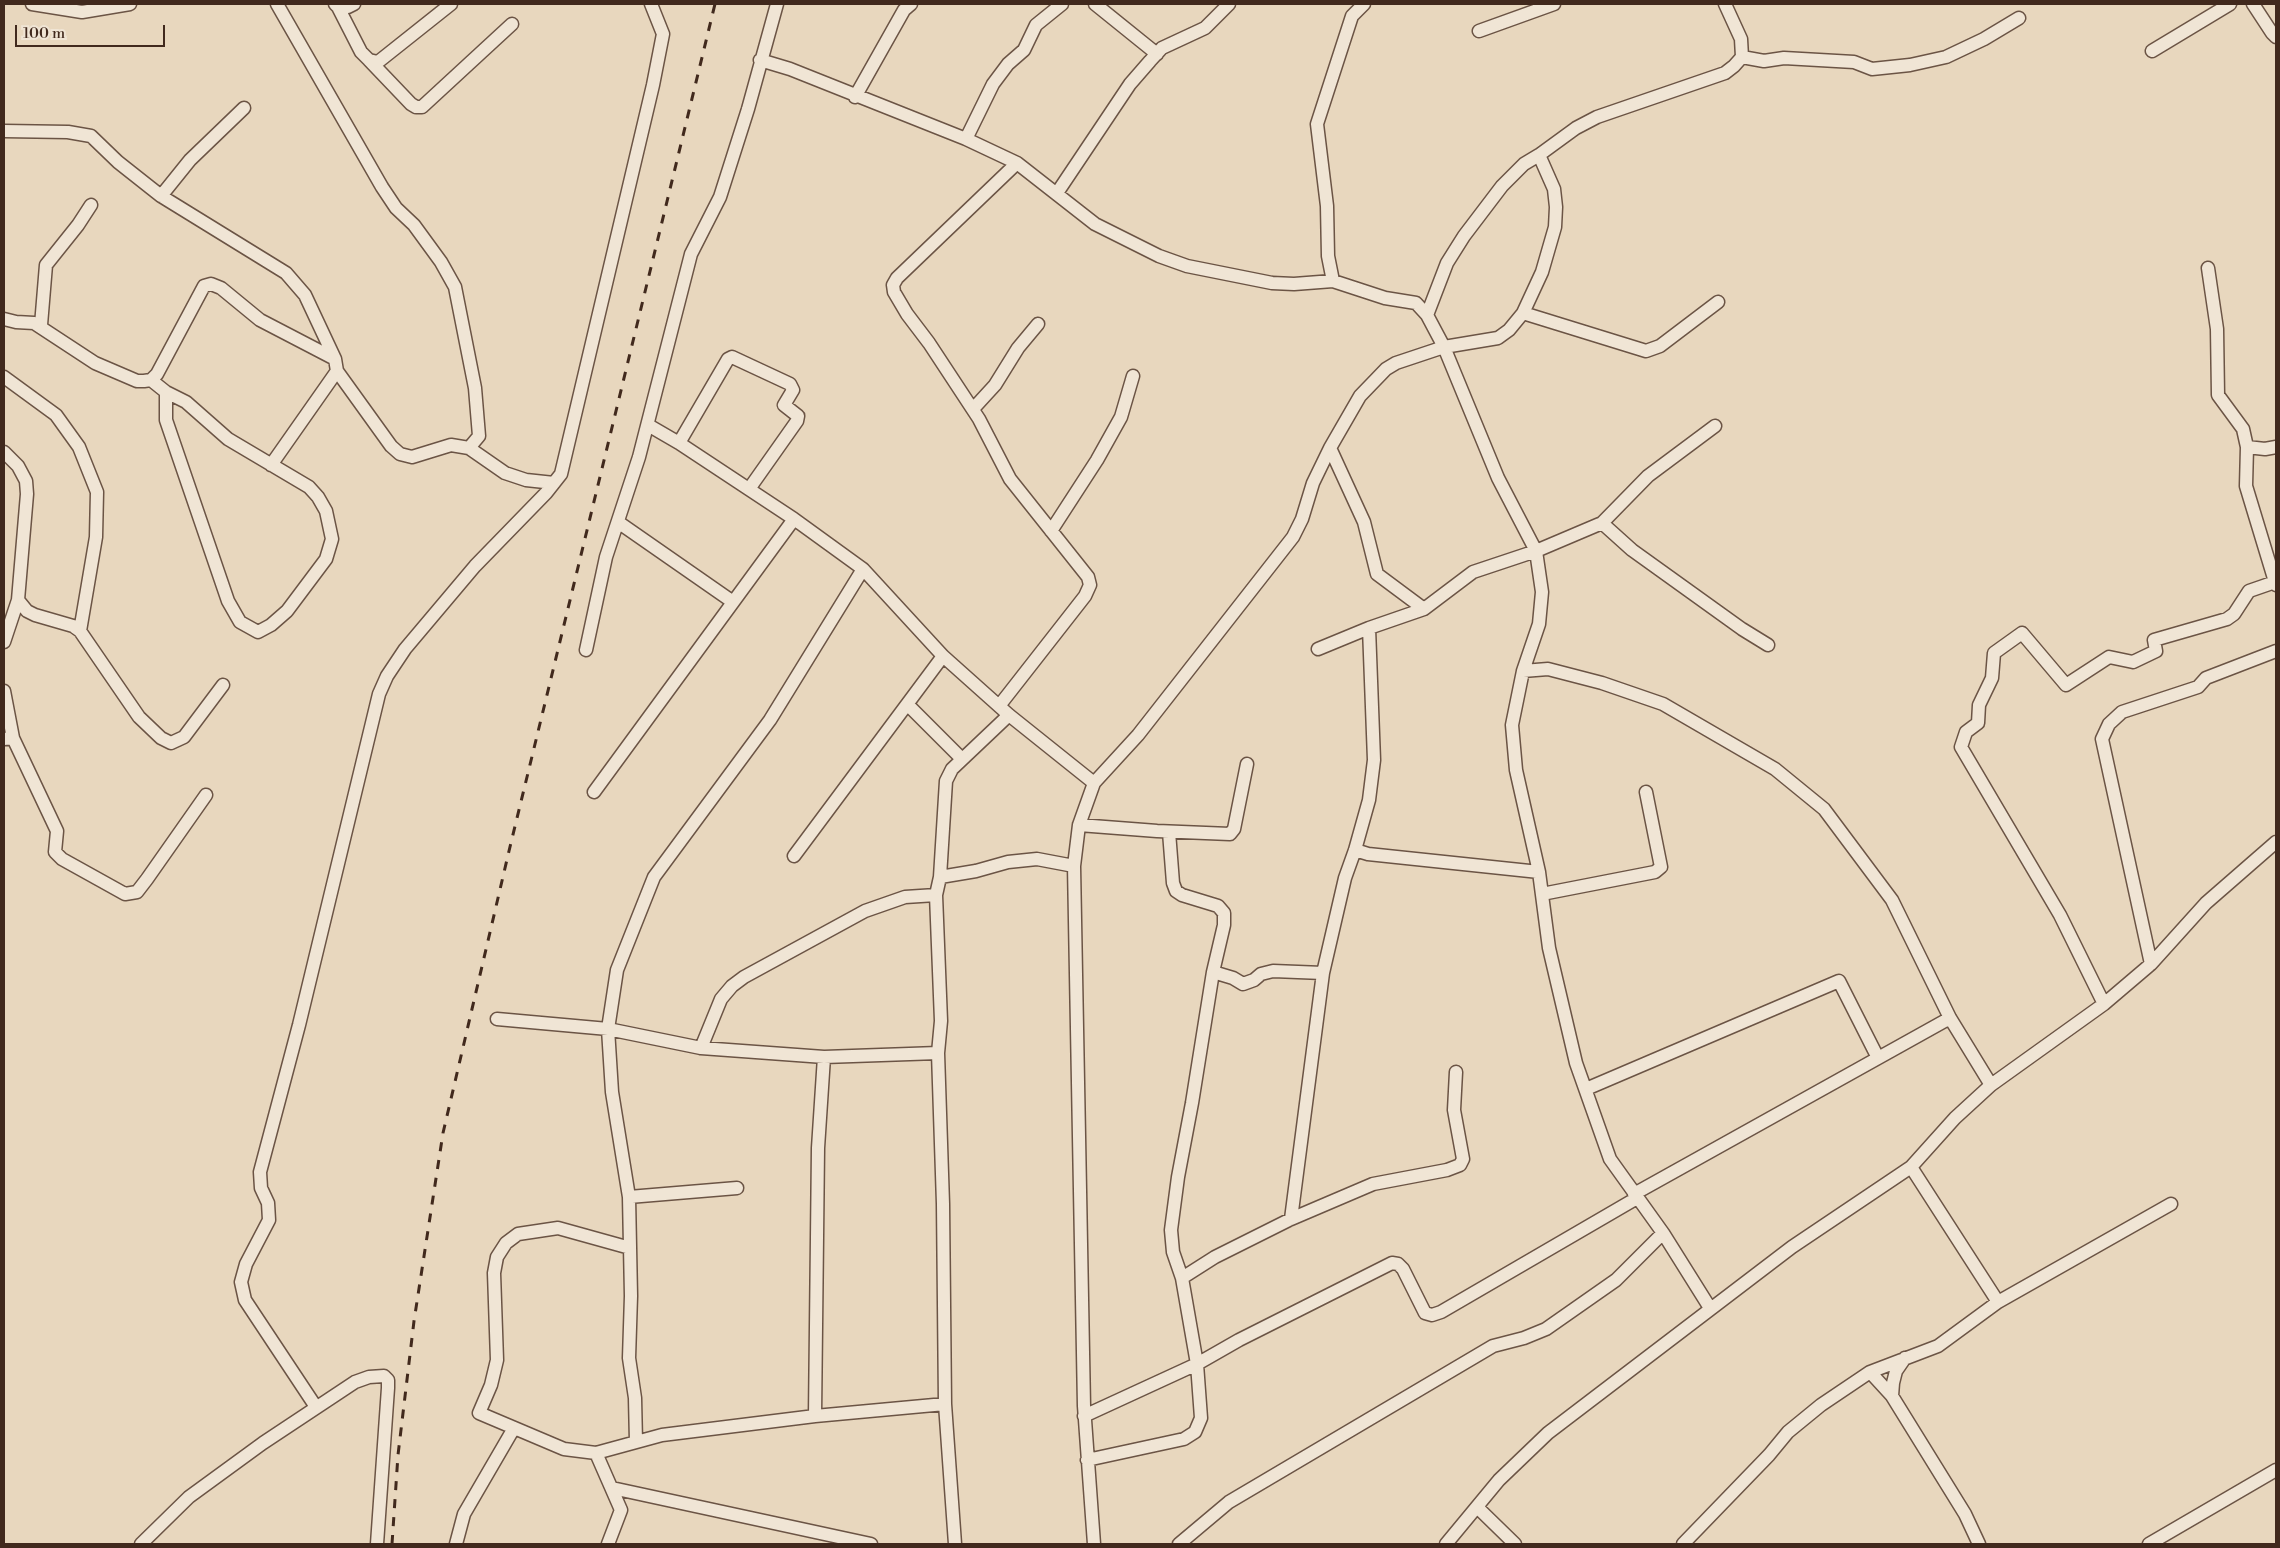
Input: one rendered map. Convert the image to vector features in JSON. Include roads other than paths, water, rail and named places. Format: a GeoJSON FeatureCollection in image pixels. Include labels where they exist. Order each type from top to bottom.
{"type":"FeatureCollection","features":[{"type":"Feature","properties":{"kind":"street"},"geometry":{"type":"LineString","coordinates":[[32,4],[56,6],[82,12],[130,4]]}},
{"type":"Feature","properties":{"kind":"street"},"geometry":{"type":"LineString","coordinates":[[277,4],[382,187],[396,208],[414,224],[441,262],[455,287],[475,388],[479,436],[469,448]]}},
{"type":"Feature","properties":{"kind":"street"},"geometry":{"type":"LineString","coordinates":[[336,5],[348,7],[354,4]]}},
{"type":"Feature","properties":{"kind":"street"},"geometry":{"type":"LineString","coordinates":[[369,60],[378,62],[451,4]]}},
{"type":"Feature","properties":{"kind":"street"},"geometry":{"type":"LineString","coordinates":[[316,1407],[245,1300],[240,1282],[246,1264],[269,1220],[268,1203],[261,1188],[260,1172],[302,1016],[379,694],[387,676],[405,649],[475,566],[561,474],[653,84],[663,34],[651,4]]}},
{"type":"Feature","properties":{"kind":"street"},"geometry":{"type":"LineString","coordinates":[[586,650],[606,557],[648,425],[691,254],[720,196],[748,109],[777,4]]}},
{"type":"Feature","properties":{"kind":"street"},"geometry":{"type":"LineString","coordinates":[[855,97],[904,10],[911,4]]}},
{"type":"Feature","properties":{"kind":"street"},"geometry":{"type":"LineString","coordinates":[[966,139],[993,84],[1008,64],[1024,50],[1036,25],[1062,4]]}},
{"type":"Feature","properties":{"kind":"street"},"geometry":{"type":"LineString","coordinates":[[1094,4],[1157,54]]}},
{"type":"Feature","properties":{"kind":"street"},"geometry":{"type":"LineString","coordinates":[[1057,193],[1130,84],[1162,48],[1205,28],[1229,4]]}},
{"type":"Feature","properties":{"kind":"street"},"geometry":{"type":"LineString","coordinates":[[1334,281],[1328,256],[1327,206],[1317,124],[1352,16],[1364,4]]}},
{"type":"Feature","properties":{"kind":"street"},"geometry":{"type":"LineString","coordinates":[[1479,31],[1554,4]]}},
{"type":"Feature","properties":{"kind":"street"},"geometry":{"type":"LineString","coordinates":[[1427,315],[1447,263],[1464,236],[1502,186],[1524,164],[1576,128],[1597,118],[1725,73],[1734,66],[1742,57],[1741,39],[1725,4]]}},
{"type":"Feature","properties":{"kind":"street"},"geometry":{"type":"LineString","coordinates":[[2152,51],[2230,4]]}},
{"type":"Feature","properties":{"kind":"street"},"geometry":{"type":"LineString","coordinates":[[2253,4],[2276,37]]}},
{"type":"Feature","properties":{"kind":"street"},"geometry":{"type":"LineString","coordinates":[[336,5],[361,52],[416,107],[422,107],[512,24]]}},
{"type":"Feature","properties":{"kind":"street"},"geometry":{"type":"LineString","coordinates":[[1742,57],[1764,61],[1784,58],[1854,62],[1872,68],[1910,65],[1946,57],[1984,39],[2019,18]]}},
{"type":"Feature","properties":{"kind":"street"},"geometry":{"type":"LineString","coordinates":[[760,60],[790,69],[855,97],[966,139],[1017,163],[1095,224],[1159,256],[1187,266],[1272,283],[1294,284],[1334,281],[1385,298],[1416,303],[1427,315],[1444,347],[1498,478],[1536,551],[1542,592],[1539,624],[1523,670],[1512,726],[1516,770],[1539,872],[1549,948],[1576,1063],[1610,1158],[1663,1233],[1710,1308]]}},
{"type":"Feature","properties":{"kind":"street"},"geometry":{"type":"LineString","coordinates":[[161,196],[190,160],[244,108]]}},
{"type":"Feature","properties":{"kind":"street"},"geometry":{"type":"LineString","coordinates":[[4,131],[68,132],[91,136],[118,162],[161,196],[286,273],[305,295],[336,365],[391,446],[400,454],[412,457],[450,445],[469,448],[505,473],[526,480],[554,483]]}},
{"type":"Feature","properties":{"kind":"street"},"geometry":{"type":"LineString","coordinates":[[1094,1544],[1084,1416],[1074,866],[1079,825],[1094,783],[1138,735],[1294,537],[1302,519],[1313,483],[1330,448],[1360,396],[1386,369],[1396,363],[1444,347],[1498,338],[1509,330],[1523,313],[1542,272],[1554,227],[1556,207],[1554,188],[1539,155]]}},
{"type":"Feature","properties":{"kind":"street"},"geometry":{"type":"LineString","coordinates":[[999,706],[1085,596],[1090,585],[1088,576],[1010,479],[973,409],[929,343],[907,314],[894,292],[893,285],[897,278],[1017,163]]}},
{"type":"Feature","properties":{"kind":"street"},"geometry":{"type":"LineString","coordinates":[[41,326],[46,265],[91,205]]}},
{"type":"Feature","properties":{"kind":"street"},"geometry":{"type":"LineString","coordinates":[[2104,1004],[2052,901],[1961,747],[1966,732],[1978,723],[1979,705],[1992,678],[1994,652],[2022,633],[2066,685],[2109,657],[2133,662],[2156,651],[2154,640],[2227,619],[2234,614],[2249,591],[2276,583],[2246,486],[2247,447],[2243,429],[2218,395],[2217,329],[2208,268]]}},
{"type":"Feature","properties":{"kind":"street"},"geometry":{"type":"LineString","coordinates":[[151,380],[162,365],[204,286],[210,284],[220,288],[260,320],[336,365]]}},
{"type":"Feature","properties":{"kind":"street"},"geometry":{"type":"LineString","coordinates":[[1523,313],[1646,351],[1660,346],[1718,302]]}},
{"type":"Feature","properties":{"kind":"street"},"geometry":{"type":"LineString","coordinates":[[4,319],[34,323],[95,363],[137,380],[151,380],[166,392],[186,402],[228,439],[309,487],[318,497],[326,511],[332,539],[326,560],[301,595],[271,625],[258,632],[240,622],[228,601],[166,420],[166,392]]}},
{"type":"Feature","properties":{"kind":"street"},"geometry":{"type":"LineString","coordinates":[[973,409],[995,385],[1018,348],[1038,324]]}},
{"type":"Feature","properties":{"kind":"street"},"geometry":{"type":"LineString","coordinates":[[679,443],[728,359],[732,357],[790,384],[793,390],[784,405],[798,416],[798,421],[749,489]]}},
{"type":"Feature","properties":{"kind":"street"},"geometry":{"type":"LineString","coordinates":[[271,464],[336,365]]}},
{"type":"Feature","properties":{"kind":"street"},"geometry":{"type":"LineString","coordinates":[[1051,531],[1097,460],[1120,417],[1133,376]]}},
{"type":"Feature","properties":{"kind":"street"},"geometry":{"type":"LineString","coordinates":[[4,377],[56,415],[79,446],[97,492],[96,537],[80,631]]}},
{"type":"Feature","properties":{"kind":"street"},"geometry":{"type":"LineString","coordinates":[[648,425],[679,443],[794,519],[863,569],[943,656],[1008,715],[1094,783]]}},
{"type":"Feature","properties":{"kind":"street"},"geometry":{"type":"LineString","coordinates":[[1318,649],[1369,628],[1424,609],[1473,572],[1536,551],[1602,523],[1648,476],[1715,426]]}},
{"type":"Feature","properties":{"kind":"street"},"geometry":{"type":"LineString","coordinates":[[2247,447],[2265,449],[2276,447]]}},
{"type":"Feature","properties":{"kind":"street"},"geometry":{"type":"LineString","coordinates":[[1330,448],[1364,522],[1377,574],[1424,609]]}},
{"type":"Feature","properties":{"kind":"street"},"geometry":{"type":"LineString","coordinates":[[4,452],[18,466],[26,481],[27,494],[18,600],[4,642]]}},
{"type":"Feature","properties":{"kind":"street"},"geometry":{"type":"LineString","coordinates":[[594,792],[794,519]]}},
{"type":"Feature","properties":{"kind":"street"},"geometry":{"type":"LineString","coordinates":[[618,522],[734,602]]}},
{"type":"Feature","properties":{"kind":"street"},"geometry":{"type":"LineString","coordinates":[[1602,523],[1632,550],[1742,629],[1768,645]]}},
{"type":"Feature","properties":{"kind":"street"},"geometry":{"type":"LineString","coordinates":[[636,1442],[635,1398],[629,1358],[629,1198],[612,1092],[608,1029],[617,970],[654,877],[770,720],[863,569]]}},
{"type":"Feature","properties":{"kind":"street"},"geometry":{"type":"LineString","coordinates":[[18,600],[27,611],[73,626],[80,631],[139,717],[161,738],[171,743],[184,737],[223,685]]}},
{"type":"Feature","properties":{"kind":"street"},"geometry":{"type":"LineString","coordinates":[[4,604],[18,600]]}},
{"type":"Feature","properties":{"kind":"street"},"geometry":{"type":"LineString","coordinates":[[1291,1219],[1323,973],[1345,878],[1369,800],[1374,760],[1369,628]]}},
{"type":"Feature","properties":{"kind":"street"},"geometry":{"type":"LineString","coordinates":[[2152,964],[2102,739],[2109,724],[2122,712],[2198,687],[2206,678],[2276,651]]}},
{"type":"Feature","properties":{"kind":"street"},"geometry":{"type":"LineString","coordinates":[[794,856],[943,656]]}},
{"type":"Feature","properties":{"kind":"street"},"geometry":{"type":"LineString","coordinates":[[1523,670],[1548,669],[1602,683],[1663,704],[1775,769],[1824,809],[1892,900],[1950,1018],[1991,1085]]}},
{"type":"Feature","properties":{"kind":"street"},"geometry":{"type":"LineString","coordinates":[[4,691],[8,739],[57,831],[55,852],[62,860],[125,894],[137,892],[147,880],[206,795]]}},
{"type":"Feature","properties":{"kind":"street"},"geometry":{"type":"LineString","coordinates":[[908,705],[962,759]]}},
{"type":"Feature","properties":{"kind":"street"},"geometry":{"type":"LineString","coordinates":[[955,1544],[945,1404],[943,1204],[938,1053],[941,1020],[936,895],[940,877],[946,781],[952,769],[1008,715]]}},
{"type":"Feature","properties":{"kind":"street"},"geometry":{"type":"LineString","coordinates":[[1079,825],[1169,832],[1230,834],[1234,829],[1247,764]]}},
{"type":"Feature","properties":{"kind":"street"},"geometry":{"type":"LineString","coordinates":[[1542,894],[1655,872],[1661,867],[1646,792]]}},
{"type":"Feature","properties":{"kind":"street"},"geometry":{"type":"LineString","coordinates":[[1087,1460],[1184,1439],[1195,1432],[1201,1418],[1197,1364],[1182,1278],[1172,1252],[1171,1230],[1213,972],[1224,925],[1224,913],[1218,906],[1182,895],[1176,891],[1173,883],[1169,832]]}},
{"type":"Feature","properties":{"kind":"street"},"geometry":{"type":"LineString","coordinates":[[1446,1544],[1499,1480],[1548,1433],[1710,1308],[1800,1242],[1890,1183],[1911,1167],[1955,1118],[1991,1085],[2104,1004],[2152,964],[2206,904],[2276,842]]}},
{"type":"Feature","properties":{"kind":"street"},"geometry":{"type":"LineString","coordinates":[[1355,850],[1368,854],[1539,872]]}},
{"type":"Feature","properties":{"kind":"street"},"geometry":{"type":"LineString","coordinates":[[940,877],[976,871],[1008,862],[1037,859],[1074,866]]}},
{"type":"Feature","properties":{"kind":"street"},"geometry":{"type":"LineString","coordinates":[[701,1048],[721,999],[732,986],[744,977],[865,911],[906,897],[936,895]]}},
{"type":"Feature","properties":{"kind":"street"},"geometry":{"type":"LineString","coordinates":[[1213,972],[1243,984],[1254,980],[1262,974],[1273,971],[1323,973]]}},
{"type":"Feature","properties":{"kind":"street"},"geometry":{"type":"LineString","coordinates":[[1586,1089],[1839,981],[1878,1058]]}},
{"type":"Feature","properties":{"kind":"street"},"geometry":{"type":"LineString","coordinates":[[1084,1416],[1197,1364],[1239,1340],[1392,1263],[1398,1264],[1404,1269],[1425,1313],[1436,1314],[1636,1196],[1950,1018]]}},
{"type":"Feature","properties":{"kind":"street"},"geometry":{"type":"LineString","coordinates":[[497,1020],[608,1029],[701,1048],[824,1057],[938,1053]]}},
{"type":"Feature","properties":{"kind":"street"},"geometry":{"type":"LineString","coordinates":[[815,1416],[818,1148],[824,1057]]}},
{"type":"Feature","properties":{"kind":"street"},"geometry":{"type":"LineString","coordinates":[[1182,1278],[1215,1257],[1291,1219],[1374,1184],[1447,1170],[1460,1165],[1463,1159],[1454,1110],[1456,1072]]}},
{"type":"Feature","properties":{"kind":"street"},"geometry":{"type":"LineString","coordinates":[[1911,1167],[1998,1302]]}},
{"type":"Feature","properties":{"kind":"street"},"geometry":{"type":"LineString","coordinates":[[629,1198],[737,1188]]}},
{"type":"Feature","properties":{"kind":"street"},"geometry":{"type":"LineString","coordinates":[[1683,1544],[1769,1455],[1788,1432],[1821,1405],[1870,1372],[1938,1346],[1998,1302],[2171,1204]]}},
{"type":"Feature","properties":{"kind":"street"},"geometry":{"type":"LineString","coordinates":[[630,1248],[558,1228],[518,1234],[506,1243],[497,1257],[494,1272],[497,1360],[491,1385],[479,1413],[564,1450],[596,1453],[662,1435],[815,1416],[945,1404]]}},
{"type":"Feature","properties":{"kind":"street"},"geometry":{"type":"LineString","coordinates":[[1179,1544],[1229,1502],[1492,1346],[1524,1338],[1546,1329],[1616,1280],[1663,1233]]}},
{"type":"Feature","properties":{"kind":"street"},"geometry":{"type":"LineString","coordinates":[[1892,1396],[1892,1383],[1896,1371],[1905,1358]]}},
{"type":"Feature","properties":{"kind":"street"},"geometry":{"type":"LineString","coordinates":[[1870,1372],[1892,1396],[1965,1514],[1979,1544]]}},
{"type":"Feature","properties":{"kind":"street"},"geometry":{"type":"LineString","coordinates":[[141,1544],[189,1497],[316,1407],[355,1382],[369,1377],[384,1376],[388,1380],[377,1544]]}},
{"type":"Feature","properties":{"kind":"street"},"geometry":{"type":"LineString","coordinates":[[456,1544],[464,1514],[514,1428]]}},
{"type":"Feature","properties":{"kind":"street"},"geometry":{"type":"LineString","coordinates":[[596,1453],[621,1510],[608,1544]]}},
{"type":"Feature","properties":{"kind":"street"},"geometry":{"type":"LineString","coordinates":[[2149,1544],[2276,1470]]}},
{"type":"Feature","properties":{"kind":"street"},"geometry":{"type":"LineString","coordinates":[[612,1488],[872,1544]]}},
{"type":"Feature","properties":{"kind":"street"},"geometry":{"type":"LineString","coordinates":[[1477,1507],[1515,1544]]}},
{"type":"Feature","properties":{"kind":"railway"},"geometry":{"type":"LineString","coordinates":[[392,1544],[398,1455],[414,1321],[443,1133],[509,851],[715,4]]}}]}
